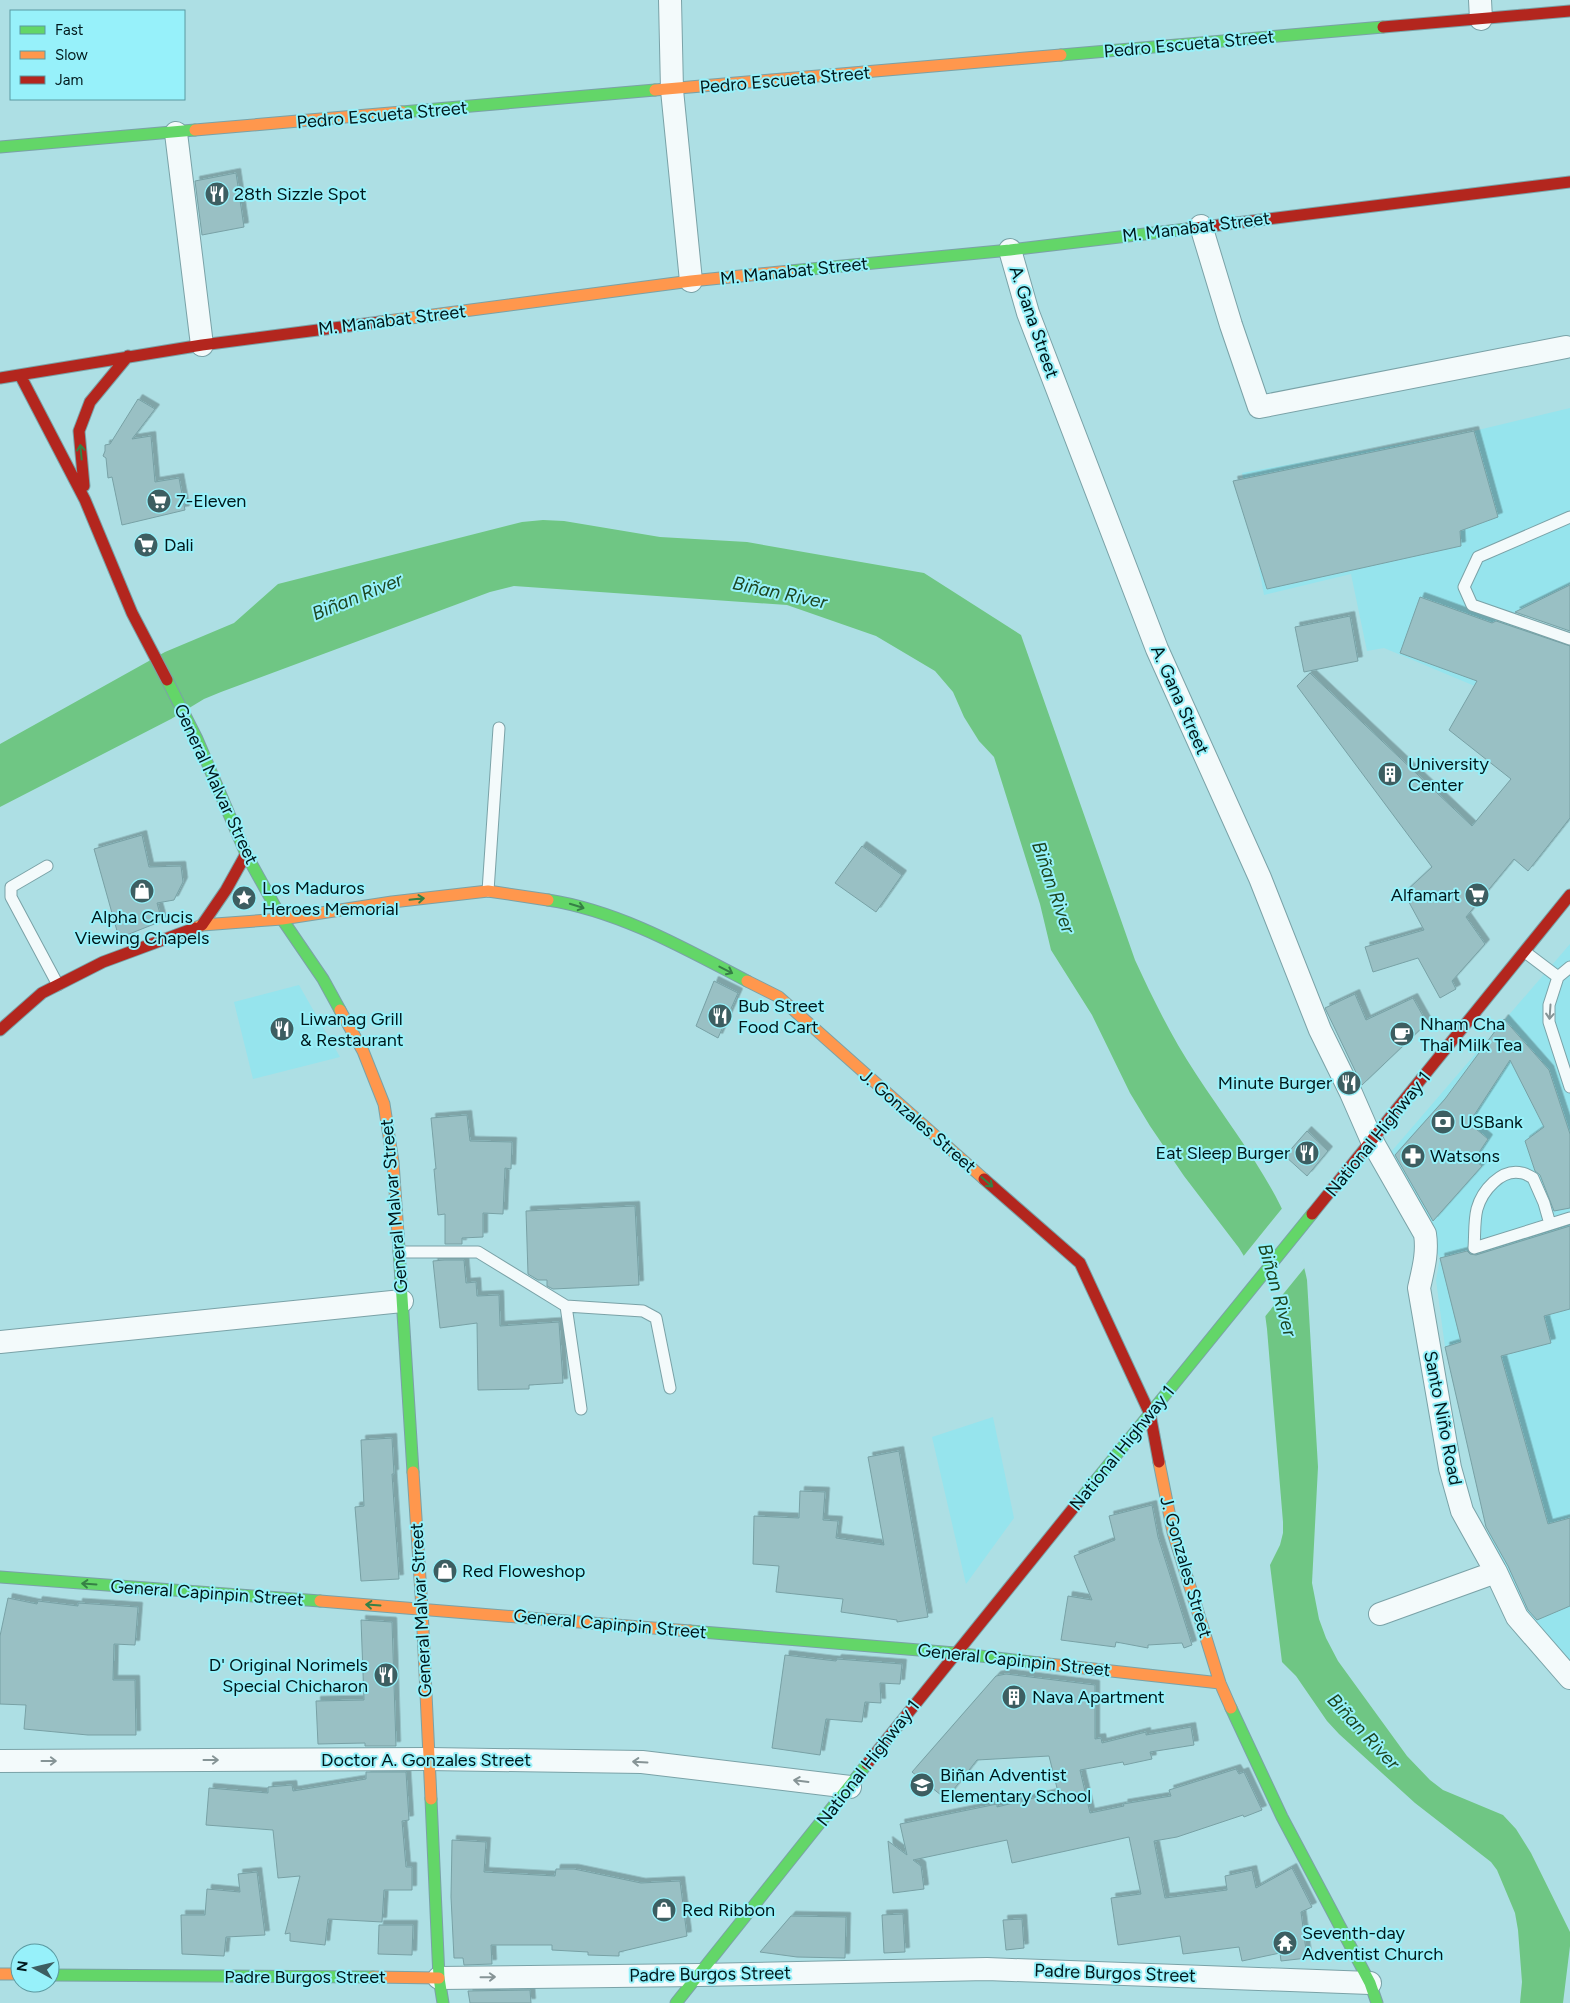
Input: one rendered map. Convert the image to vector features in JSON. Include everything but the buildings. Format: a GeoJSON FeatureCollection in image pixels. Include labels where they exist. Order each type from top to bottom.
{"type":"FeatureCollection","features":[{"type":"Feature","properties":{"kind":"main road","name":"Pedro Escueta Street"},"geometry":{"type":"LineString","coordinates":[[0,147],[672,90],[1481,9],[1570,11]]}},
{"type":"Feature","properties":{"kind":"main road","name":"M. Manabat Street"},"geometry":{"type":"LineString","coordinates":[[0,378],[202,345],[690,281],[1010,250],[1570,182]]}},
{"type":"Feature","properties":{"kind":"main road"},"geometry":{"type":"LineString","coordinates":[[85,500],[79,431],[90,402],[128,356]]}},
{"type":"Feature","properties":{"kind":"main road","name":"General Malvar Street"},"geometry":{"type":"LineString","coordinates":[[20,375],[85,500],[132,613],[197,739],[246,854],[282,919],[323,979],[363,1051],[384,1104],[393,1162],[399,1252],[422,1609],[439,1978],[443,2003]]}},
{"type":"Feature","properties":{"kind":"main road"},"geometry":{"type":"LineString","coordinates":[[202,925],[226,890],[246,854]]}},
{"type":"Feature","properties":{"kind":"main road","name":"J. Gonzales Street"},"geometry":{"type":"LineString","coordinates":[[0,1030],[42,993],[103,962],[202,925],[282,919],[392,902],[488,891],[572,904],[655,932],[779,997],[1080,1262],[1150,1414],[1173,1532],[1220,1683],[1282,1816],[1374,1993]]}},
{"type":"Feature","properties":{"kind":"main road","name":"National Highway 1"},"geometry":{"type":"LineString","coordinates":[[676,2003],[955,1653],[1570,895]]}},
{"type":"Feature","properties":{"kind":"main road","name":"General Capinpin Street"},"geometry":{"type":"LineString","coordinates":[[0,1577],[422,1609],[955,1653],[1220,1683]]}},
{"type":"Feature","properties":{"kind":"main road","name":"Padre Burgos Street"},"geometry":{"type":"LineString","coordinates":[[60,1975],[439,1978]]}},
{"type":"Feature","properties":{"kind":"street"},"geometry":{"type":"LineString","coordinates":[[670,0],[672,90],[690,281]]}},
{"type":"Feature","properties":{"kind":"street"},"geometry":{"type":"LineString","coordinates":[[176,133],[202,345]]}},
{"type":"Feature","properties":{"kind":"street"},"geometry":{"type":"LineString","coordinates":[[1201,226],[1231,325],[1259,407],[1566,346]]}},
{"type":"Feature","properties":{"kind":"street","name":"A. Gana Street"},"geometry":{"type":"LineString","coordinates":[[1010,250],[1028,313],[1157,649],[1260,878],[1320,1030],[1351,1092],[1372,1141]]}},
{"type":"Feature","properties":{"kind":"street","name":"Santo Niño Road"},"geometry":{"type":"LineString","coordinates":[[1372,1141],[1425,1234],[1426,1260],[1419,1288],[1450,1468],[1462,1510],[1496,1572],[1517,1617],[1570,1678]]}},
{"type":"Feature","properties":{"kind":"street"},"geometry":{"type":"LineString","coordinates":[[0,1342],[402,1301]]}},
{"type":"Feature","properties":{"kind":"street"},"geometry":{"type":"LineString","coordinates":[[1380,1614],[1496,1572]]}},
{"type":"Feature","properties":{"kind":"street","name":"Doctor A. Gonzales Street"},"geometry":{"type":"LineString","coordinates":[[0,1761],[428,1759],[642,1762],[850,1787]]}},
{"type":"Feature","properties":{"kind":"street","name":"Padre Burgos Street"},"geometry":{"type":"LineString","coordinates":[[439,1978],[987,1969],[1374,1993]]}},
{"type":"Feature","properties":{"kind":"lane"},"geometry":{"type":"LineString","coordinates":[[1570,517],[1478,556],[1464,587],[1472,605],[1570,639]]}},
{"type":"Feature","properties":{"kind":"lane"},"geometry":{"type":"LineString","coordinates":[[488,891],[500,728]]}},
{"type":"Feature","properties":{"kind":"lane"},"geometry":{"type":"LineString","coordinates":[[47,866],[12,887],[11,898],[58,985]]}},
{"type":"Feature","properties":{"kind":"lane"},"geometry":{"type":"LineString","coordinates":[[1524,952],[1558,977]]}},
{"type":"Feature","properties":{"kind":"lane"},"geometry":{"type":"LineString","coordinates":[[1570,967],[1558,977],[1550,1005],[1549,1022],[1570,1087]]}},
{"type":"Feature","properties":{"kind":"lane"},"geometry":{"type":"LineString","coordinates":[[1550,1224],[1544,1203],[1533,1178],[1521,1172],[1507,1173],[1494,1182],[1482,1195],[1477,1210],[1474,1248],[1570,1218]]}},
{"type":"Feature","properties":{"kind":"lane"},"geometry":{"type":"LineString","coordinates":[[399,1252],[478,1252],[566,1306],[643,1311],[656,1318],[670,1388]]}},
{"type":"Feature","properties":{"kind":"lane"},"geometry":{"type":"LineString","coordinates":[[566,1306],[581,1409]]}},
{"type":"Feature","properties":{"kind":"shaded area"},"geometry":{"type":"Polygon","coordinates":[[[1570,408],[1570,585],[1512,614],[1570,634],[1570,726],[1384,648],[1367,651],[1351,574],[1264,595],[1242,473],[1474,431],[1570,408]]]}},
{"type":"Feature","properties":{"kind":"shaded area"},"geometry":{"type":"Polygon","coordinates":[[[1570,944],[1570,1666],[1529,1624],[1487,1530],[1445,1347],[1436,1280],[1440,1258],[1384,1160],[1570,944]]]}},
{"type":"Feature","properties":{"kind":"shaded area","name":"Liwanag Grill & Restaurant"},"geometry":{"type":"Polygon","coordinates":[[[299,985],[340,1057],[253,1079],[234,1002],[299,985]]]}},
{"type":"Feature","properties":{"kind":"shaded area"},"geometry":{"type":"Polygon","coordinates":[[[993,1417],[1014,1518],[966,1584],[932,1437],[993,1417]]]}},
{"type":"Feature","properties":{"kind":"water","name":"Biñan River"},"geometry":{"type":"Polygon","coordinates":[[[564,521],[660,537],[747,542],[924,573],[1021,635],[1135,960],[1179,1046],[1262,1172],[1289,1224],[1299,1251],[1307,1280],[1318,1467],[1312,1583],[1319,1619],[1326,1638],[1338,1661],[1407,1756],[1430,1780],[1443,1790],[1503,1815],[1516,1829],[1531,1853],[1570,1932],[1563,2003],[1520,2003],[1522,1982],[1515,1913],[1497,1870],[1491,1862],[1415,1803],[1339,1734],[1327,1721],[1296,1676],[1282,1662],[1270,1565],[1280,1545],[1283,1522],[1267,1329],[1264,1306],[1250,1266],[1239,1248],[1184,1176],[1150,1126],[1130,1093],[1092,1015],[1051,950],[1040,904],[994,757],[979,741],[964,717],[953,692],[935,671],[876,636],[787,605],[514,586],[490,592],[204,699],[171,719],[0,807],[0,744],[165,652],[234,623],[278,584],[522,522],[564,521]]]}},
{"type":"Feature","properties":{"kind":"pier"},"geometry":{"type":"Polygon","coordinates":[[[1284,1206],[1299,1240],[1306,1266],[1263,1319],[1255,1286],[1242,1258],[1284,1206]]]}},
{"type":"Feature","properties":{"kind":"traffic: fast"},"geometry":{"type":"LineString","coordinates":[[1061,55],[1383,27]]}},
{"type":"Feature","properties":{"kind":"traffic: fast"},"geometry":{"type":"LineString","coordinates":[[402,112],[655,90]]}},
{"type":"Feature","properties":{"kind":"traffic: fast"},"geometry":{"type":"LineString","coordinates":[[0,147],[195,130]]}},
{"type":"Feature","properties":{"kind":"traffic: fast"},"geometry":{"type":"LineString","coordinates":[[790,271],[1010,250],[1187,229]]}},
{"type":"Feature","properties":{"kind":"traffic: fast"},"geometry":{"type":"LineString","coordinates":[[167,680],[197,739],[246,854],[282,919],[323,979],[340,1010]]}},
{"type":"Feature","properties":{"kind":"traffic: fast"},"geometry":{"type":"LineString","coordinates":[[548,900],[600,913],[651,932],[747,981]]}},
{"type":"Feature","properties":{"kind":"traffic: fast"},"geometry":{"type":"LineString","coordinates":[[1079,1501],[1312,1214]]}},
{"type":"Feature","properties":{"kind":"traffic: fast"},"geometry":{"type":"LineString","coordinates":[[398,1234],[413,1472]]}},
{"type":"Feature","properties":{"kind":"traffic: fast"},"geometry":{"type":"LineString","coordinates":[[0,1577],[320,1601]]}},
{"type":"Feature","properties":{"kind":"traffic: fast"},"geometry":{"type":"LineString","coordinates":[[690,1631],[955,1653],[1039,1663]]}},
{"type":"Feature","properties":{"kind":"traffic: fast"},"geometry":{"type":"LineString","coordinates":[[1231,1708],[1282,1817],[1370,1983],[1377,2003]]}},
{"type":"Feature","properties":{"kind":"traffic: fast"},"geometry":{"type":"LineString","coordinates":[[676,2003],[867,1764]]}},
{"type":"Feature","properties":{"kind":"traffic: fast"},"geometry":{"type":"LineString","coordinates":[[431,1799],[439,1978],[443,2003]]}},
{"type":"Feature","properties":{"kind":"traffic: fast"},"geometry":{"type":"LineString","coordinates":[[60,1975],[373,1977]]}},
{"type":"Feature","properties":{"kind":"traffic: slow"},"geometry":{"type":"LineString","coordinates":[[655,90],[1061,55]]}},
{"type":"Feature","properties":{"kind":"traffic: slow"},"geometry":{"type":"LineString","coordinates":[[195,130],[402,112]]}},
{"type":"Feature","properties":{"kind":"traffic: slow"},"geometry":{"type":"LineString","coordinates":[[380,322],[691,281],[790,271]]}},
{"type":"Feature","properties":{"kind":"traffic: slow"},"geometry":{"type":"LineString","coordinates":[[195,928],[202,925],[282,919],[392,902],[488,891],[548,900]]}},
{"type":"Feature","properties":{"kind":"traffic: slow"},"geometry":{"type":"LineString","coordinates":[[747,981],[779,997],[984,1179]]}},
{"type":"Feature","properties":{"kind":"traffic: slow"},"geometry":{"type":"LineString","coordinates":[[340,1010],[363,1051],[384,1104],[393,1162],[398,1234]]}},
{"type":"Feature","properties":{"kind":"traffic: slow"},"geometry":{"type":"LineString","coordinates":[[1159,1462],[1173,1532],[1220,1683],[1231,1708]]}},
{"type":"Feature","properties":{"kind":"traffic: slow"},"geometry":{"type":"LineString","coordinates":[[413,1472],[431,1799]]}},
{"type":"Feature","properties":{"kind":"traffic: slow"},"geometry":{"type":"LineString","coordinates":[[320,1601],[690,1631]]}},
{"type":"Feature","properties":{"kind":"traffic: slow"},"geometry":{"type":"LineString","coordinates":[[1039,1663],[1220,1683]]}},
{"type":"Feature","properties":{"kind":"traffic: slow"},"geometry":{"type":"LineString","coordinates":[[0,1974],[10,1974]]}},
{"type":"Feature","properties":{"kind":"traffic: slow"},"geometry":{"type":"LineString","coordinates":[[373,1977],[439,1978]]}},
{"type":"Feature","properties":{"kind":"traffic: jam"},"geometry":{"type":"LineString","coordinates":[[1383,27],[1570,11]]}},
{"type":"Feature","properties":{"kind":"traffic: jam"},"geometry":{"type":"LineString","coordinates":[[1187,229],[1570,182]]}},
{"type":"Feature","properties":{"kind":"traffic: jam"},"geometry":{"type":"LineString","coordinates":[[0,378],[202,345],[380,322]]}},
{"type":"Feature","properties":{"kind":"traffic: jam"},"geometry":{"type":"LineString","coordinates":[[84,486],[79,431],[90,402],[128,356]]}},
{"type":"Feature","properties":{"kind":"traffic: jam"},"geometry":{"type":"LineString","coordinates":[[20,375],[85,500],[132,613],[167,680]]}},
{"type":"Feature","properties":{"kind":"traffic: jam"},"geometry":{"type":"LineString","coordinates":[[202,925],[226,890],[246,854]]}},
{"type":"Feature","properties":{"kind":"traffic: jam"},"geometry":{"type":"LineString","coordinates":[[1312,1214],[1570,895]]}},
{"type":"Feature","properties":{"kind":"traffic: jam"},"geometry":{"type":"LineString","coordinates":[[0,1030],[42,993],[103,962],[195,928]]}},
{"type":"Feature","properties":{"kind":"traffic: jam"},"geometry":{"type":"LineString","coordinates":[[984,1179],[1080,1263],[1150,1414],[1159,1462]]}},
{"type":"Feature","properties":{"kind":"traffic: jam"},"geometry":{"type":"LineString","coordinates":[[867,1764],[1079,1501]]}},
{"type":"Feature","properties":{"kind":"place","name":"28th Sizzle Spot"},"geometry":{"type":"Point","coordinates":[217,194]}},
{"type":"Feature","properties":{"kind":"place","name":"7-Eleven"},"geometry":{"type":"Point","coordinates":[159,501]}},
{"type":"Feature","properties":{"kind":"place","name":"Dali"},"geometry":{"type":"Point","coordinates":[146,545]}},
{"type":"Feature","properties":{"kind":"place","name":"University Center"},"geometry":{"type":"Point","coordinates":[1390,774]}},
{"type":"Feature","properties":{"kind":"place","name":"Alpha Crucis Viewing Chapels"},"geometry":{"type":"Point","coordinates":[142,891]}},
{"type":"Feature","properties":{"kind":"place","name":"Alfamart"},"geometry":{"type":"Point","coordinates":[1477,895]}},
{"type":"Feature","properties":{"kind":"place","name":"Los Maduros Heroes Memorial"},"geometry":{"type":"Point","coordinates":[244,898]}},
{"type":"Feature","properties":{"kind":"place","name":"Bub Street Food Cart"},"geometry":{"type":"Point","coordinates":[720,1016]}},
{"type":"Feature","properties":{"kind":"place","name":"Liwanag Grill & Restaurant"},"geometry":{"type":"Point","coordinates":[282,1029]}},
{"type":"Feature","properties":{"kind":"place","name":"Nham Cha Thai Milk Tea"},"geometry":{"type":"Point","coordinates":[1402,1034]}},
{"type":"Feature","properties":{"kind":"place","name":"Minute Burger"},"geometry":{"type":"Point","coordinates":[1349,1083]}},
{"type":"Feature","properties":{"kind":"place","name":"USBank"},"geometry":{"type":"Point","coordinates":[1443,1122]}},
{"type":"Feature","properties":{"kind":"place","name":"Eat Sleep Burger"},"geometry":{"type":"Point","coordinates":[1307,1153]}},
{"type":"Feature","properties":{"kind":"place","name":"Watsons"},"geometry":{"type":"Point","coordinates":[1413,1156]}},
{"type":"Feature","properties":{"kind":"place","name":"Red Floweshop"},"geometry":{"type":"Point","coordinates":[445,1571]}},
{"type":"Feature","properties":{"kind":"place","name":"D' Original Norimels Special Chicharon"},"geometry":{"type":"Point","coordinates":[386,1675]}},
{"type":"Feature","properties":{"kind":"place","name":"Nava Apartment"},"geometry":{"type":"Point","coordinates":[1014,1697]}},
{"type":"Feature","properties":{"kind":"place","name":"Biñan Adventist Elementary School"},"geometry":{"type":"Point","coordinates":[922,1785]}},
{"type":"Feature","properties":{"kind":"place","name":"Red Ribbon"},"geometry":{"type":"Point","coordinates":[664,1910]}},
{"type":"Feature","properties":{"kind":"place","name":"Seventh-day Adventist Church"},"geometry":{"type":"Point","coordinates":[1285,1943]}}]}
